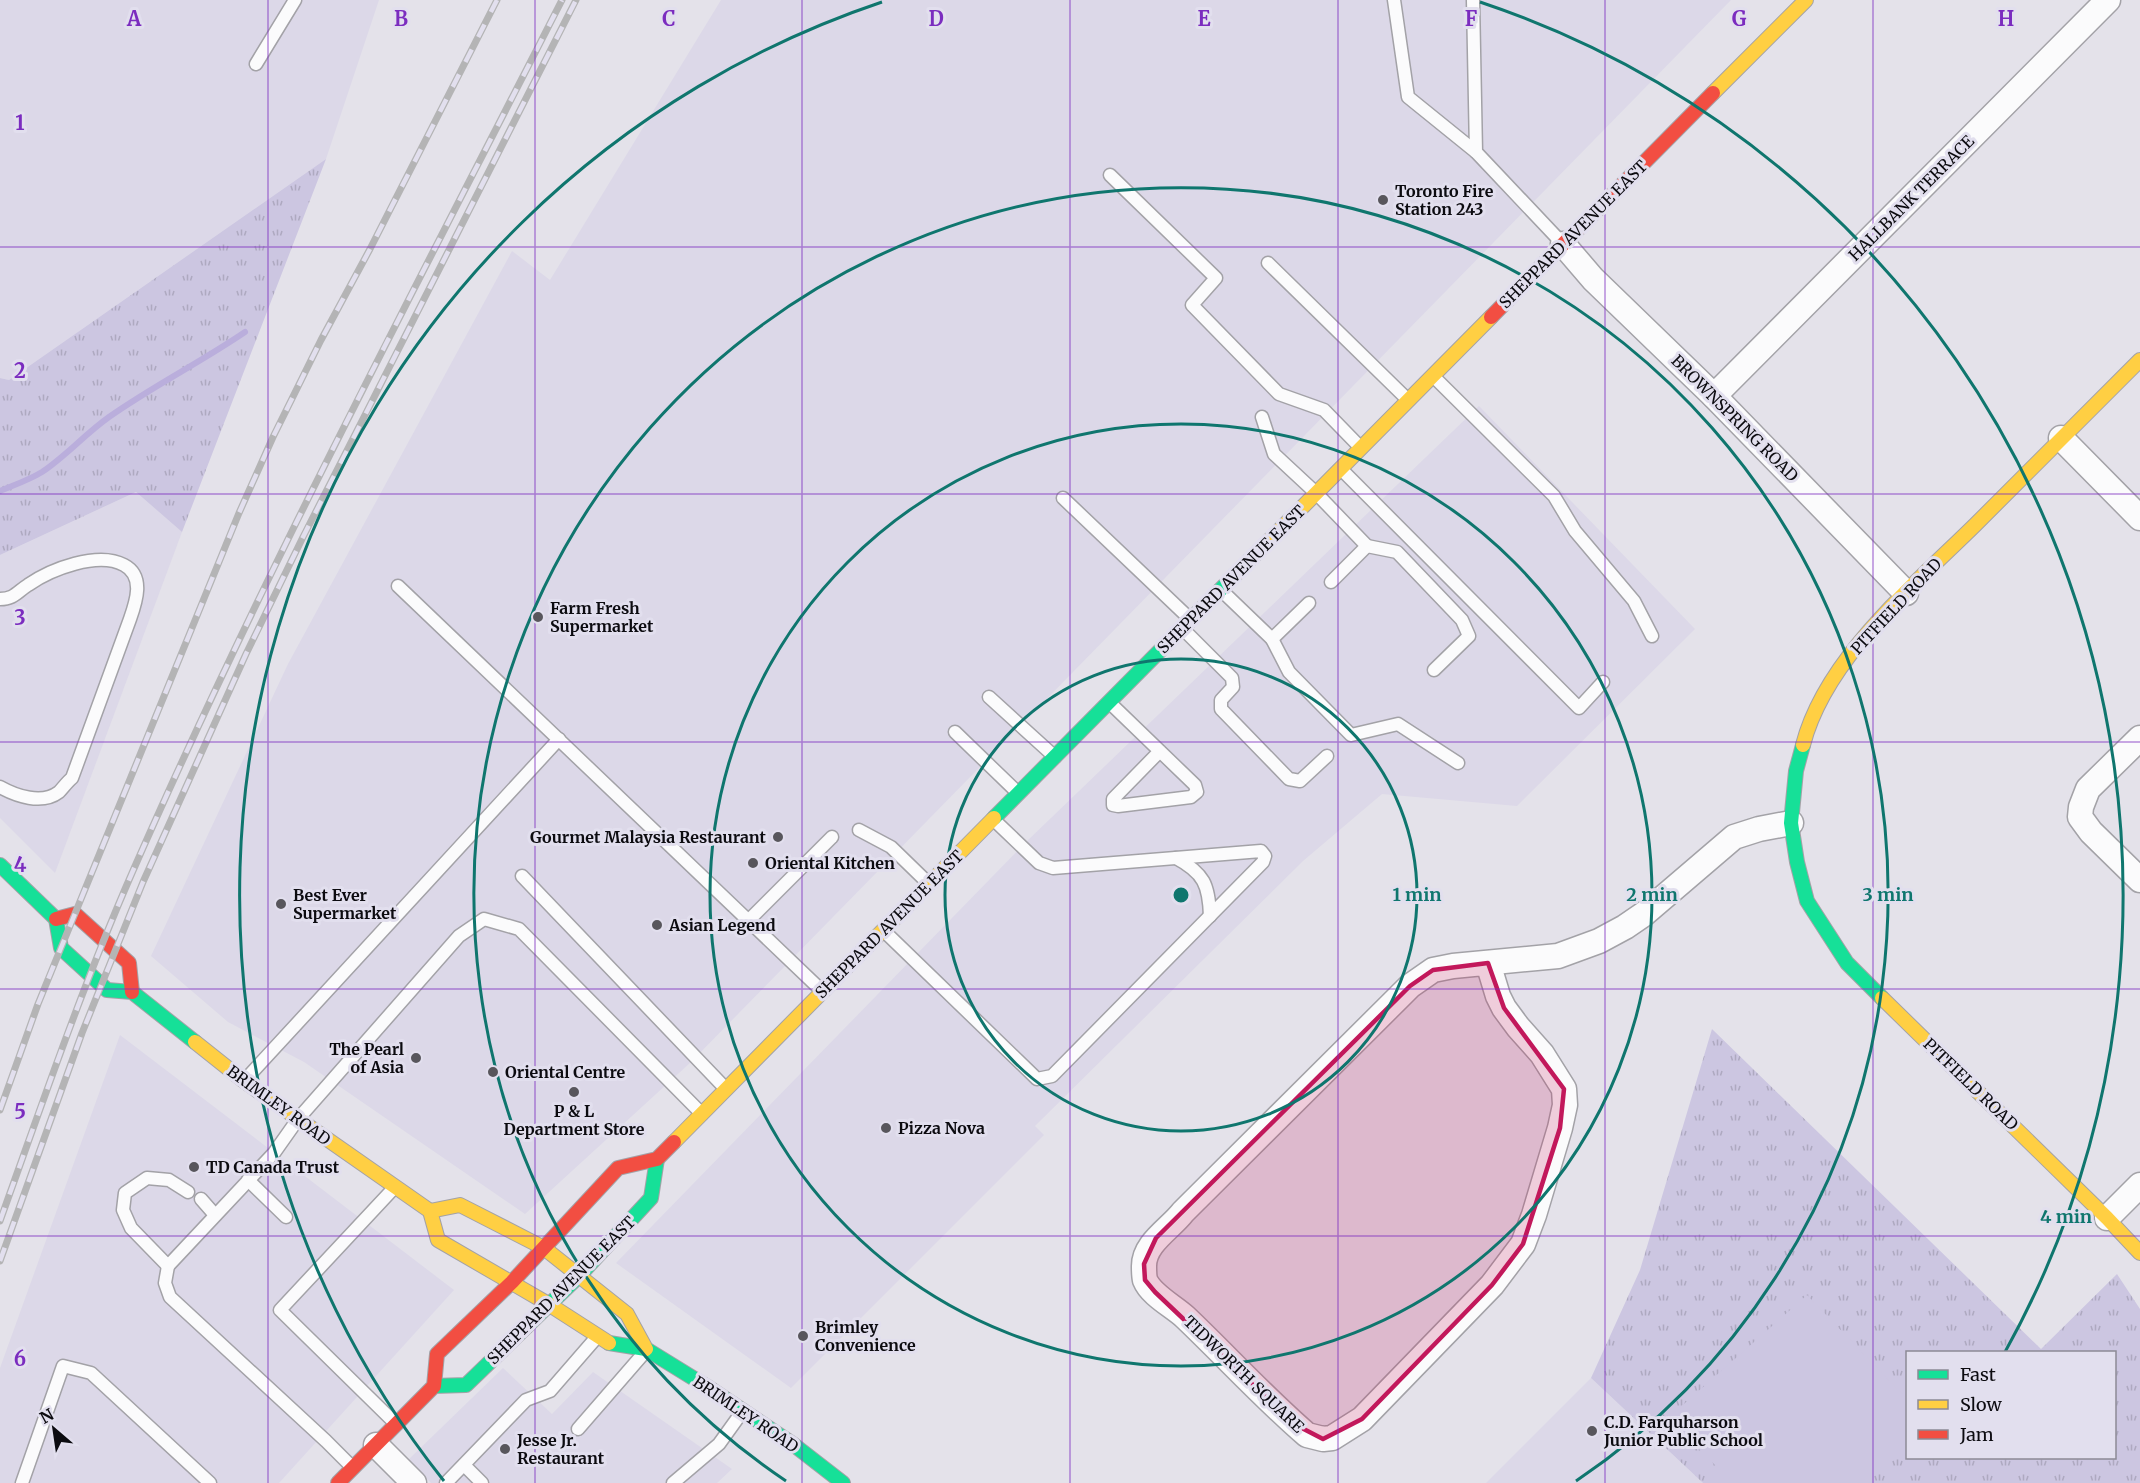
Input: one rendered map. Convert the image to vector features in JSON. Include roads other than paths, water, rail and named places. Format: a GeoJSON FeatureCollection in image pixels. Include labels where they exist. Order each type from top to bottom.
{"type":"FeatureCollection","features":[{"type":"Feature","properties":{"kind":"main road","name":"SHEPPARD AVENUE EAST"},"geometry":{"type":"LineString","coordinates":[[434,1386],[466,1385],[579,1276],[651,1198],[657,1159],[1806,0]]}},
{"type":"Feature","properties":{"kind":"main road","name":"PITFIELD ROAD"},"geometry":{"type":"LineString","coordinates":[[2140,360],[1906,593],[1850,654],[1809,721],[1796,771],[1791,823],[1797,862],[1808,901],[1847,963],[2140,1253]]}},
{"type":"Feature","properties":{"kind":"main road"},"geometry":{"type":"LineString","coordinates":[[0,865],[56,919],[75,914],[129,963],[132,992]]}},
{"type":"Feature","properties":{"kind":"main road","name":"BRIMLEY ROAD"},"geometry":{"type":"LineString","coordinates":[[56,919],[61,948],[107,990],[132,992],[244,1081],[430,1211],[438,1240],[550,1305],[606,1342],[646,1349],[794,1445],[843,1483]]}},
{"type":"Feature","properties":{"kind":"main road"},"geometry":{"type":"LineString","coordinates":[[338,1483],[434,1386],[437,1354],[512,1282],[618,1168],[657,1159]]}},
{"type":"Feature","properties":{"kind":"main road","name":"BRIMLEY ROAD"},"geometry":{"type":"LineString","coordinates":[[430,1211],[460,1205],[544,1248],[627,1314],[646,1349]]}},
{"type":"Feature","properties":{"kind":"street","name":"HALLBANK TERRACE"},"geometry":{"type":"LineString","coordinates":[[1714,396],[2108,0]]}},
{"type":"Feature","properties":{"kind":"street","name":"BROWNSPRING ROAD"},"geometry":{"type":"LineString","coordinates":[[1563,244],[1593,279],[1714,396],[1906,593]]}},
{"type":"Feature","properties":{"kind":"street"},"geometry":{"type":"LineString","coordinates":[[2061,438],[2140,518]]}},
{"type":"Feature","properties":{"kind":"street"},"geometry":{"type":"LineString","coordinates":[[2140,738],[2088,789],[2080,817],[2091,832],[2140,880]]}},
{"type":"Feature","properties":{"kind":"street","name":"TIDWORTH SQUARE"},"geometry":{"type":"LineString","coordinates":[[1488,963],[1504,1008],[1542,1054],[1564,1089],[1565,1105],[1560,1128],[1534,1215],[1522,1244],[1492,1285],[1362,1419],[1332,1438],[1323,1440],[1307,1435],[1145,1280],[1144,1264],[1147,1252],[1156,1238],[1173,1225],[1183,1212],[1410,986],[1433,970],[1453,966],[1558,956],[1599,941],[1644,914],[1734,837],[1759,829],[1791,823]]}},
{"type":"Feature","properties":{"kind":"street"},"geometry":{"type":"LineString","coordinates":[[2107,1218],[2140,1185]]}},
{"type":"Feature","properties":{"kind":"street"},"geometry":{"type":"LineString","coordinates":[[376,1445],[414,1483]]}},
{"type":"Feature","properties":{"kind":"lane"},"geometry":{"type":"LineString","coordinates":[[256,64],[295,0]]}},
{"type":"Feature","properties":{"kind":"lane"},"geometry":{"type":"LineString","coordinates":[[1394,0],[1408,97],[1476,152],[1563,244]]}},
{"type":"Feature","properties":{"kind":"lane"},"geometry":{"type":"LineString","coordinates":[[1473,0],[1476,152]]}},
{"type":"Feature","properties":{"kind":"lane"},"geometry":{"type":"LineString","coordinates":[[1110,175],[1216,278],[1192,305],[1280,394],[1324,411],[1361,447]]}},
{"type":"Feature","properties":{"kind":"lane"},"geometry":{"type":"LineString","coordinates":[[1268,262],[1408,400]]}},
{"type":"Feature","properties":{"kind":"lane"},"geometry":{"type":"LineString","coordinates":[[1432,376],[1554,496],[1575,531],[1634,601],[1652,636]]}},
{"type":"Feature","properties":{"kind":"lane"},"geometry":{"type":"LineString","coordinates":[[1262,417],[1274,454],[1316,493],[1367,546],[1397,552],[1462,620],[1468,636],[1434,670]]}},
{"type":"Feature","properties":{"kind":"lane"},"geometry":{"type":"LineString","coordinates":[[1341,468],[1579,708],[1603,682]]}},
{"type":"Feature","properties":{"kind":"lane"},"geometry":{"type":"LineString","coordinates":[[1063,498],[1186,624],[1232,678],[1233,687],[1221,700],[1221,709],[1289,779],[1300,781],[1327,756]]}},
{"type":"Feature","properties":{"kind":"lane"},"geometry":{"type":"LineString","coordinates":[[1331,582],[1367,546]]}},
{"type":"Feature","properties":{"kind":"lane"},"geometry":{"type":"LineString","coordinates":[[0,599],[10,599],[28,584],[55,571],[95,560],[113,560],[128,567],[136,579],[138,593],[72,778],[57,793],[43,798],[12,793],[0,787]]}},
{"type":"Feature","properties":{"kind":"lane"},"geometry":{"type":"LineString","coordinates":[[398,586],[822,991]]}},
{"type":"Feature","properties":{"kind":"lane"},"geometry":{"type":"LineString","coordinates":[[1220,590],[1272,639],[1289,672],[1351,735],[1398,724],[1458,762]]}},
{"type":"Feature","properties":{"kind":"lane"},"geometry":{"type":"LineString","coordinates":[[1272,639],[1309,603]]}},
{"type":"Feature","properties":{"kind":"lane"},"geometry":{"type":"LineString","coordinates":[[989,697],[1055,757]]}},
{"type":"Feature","properties":{"kind":"lane"},"geometry":{"type":"LineString","coordinates":[[1109,703],[1160,751],[1196,785],[1197,792],[1191,797],[1113,805],[1113,799],[1160,751]]}},
{"type":"Feature","properties":{"kind":"lane"},"geometry":{"type":"LineString","coordinates":[[955,732],[1018,794]]}},
{"type":"Feature","properties":{"kind":"lane"},"geometry":{"type":"LineString","coordinates":[[244,1081],[559,739]]}},
{"type":"Feature","properties":{"kind":"lane"},"geometry":{"type":"LineString","coordinates":[[884,930],[1037,1079],[1044,1079],[1052,1076],[1263,862],[1265,856],[1261,851],[1053,868],[1039,863],[993,819]]}},
{"type":"Feature","properties":{"kind":"lane"},"geometry":{"type":"LineString","coordinates":[[860,830],[891,847],[929,884]]}},
{"type":"Feature","properties":{"kind":"lane"},"geometry":{"type":"LineString","coordinates":[[748,921],[832,837]]}},
{"type":"Feature","properties":{"kind":"lane"},"geometry":{"type":"LineString","coordinates":[[1176,858],[1198,872],[1206,885],[1210,899],[1210,916]]}},
{"type":"Feature","properties":{"kind":"lane"},"geometry":{"type":"LineString","coordinates":[[522,876],[725,1089]]}},
{"type":"Feature","properties":{"kind":"lane"},"geometry":{"type":"LineString","coordinates":[[353,1468],[170,1297],[165,1283],[168,1266],[274,1153],[298,1119],[459,936],[484,919],[519,929],[703,1114]]}},
{"type":"Feature","properties":{"kind":"lane"},"geometry":{"type":"LineString","coordinates":[[168,1266],[130,1228],[123,1210],[125,1193],[147,1178],[169,1179],[188,1192]]}},
{"type":"Feature","properties":{"kind":"lane"},"geometry":{"type":"LineString","coordinates":[[248,1180],[286,1216]]}},
{"type":"Feature","properties":{"kind":"lane"},"geometry":{"type":"LineString","coordinates":[[395,1187],[280,1310],[396,1424]]}},
{"type":"Feature","properties":{"kind":"lane"},"geometry":{"type":"LineString","coordinates":[[201,1199],[215,1215]]}},
{"type":"Feature","properties":{"kind":"lane"},"geometry":{"type":"LineString","coordinates":[[446,1483],[526,1400],[550,1391],[597,1337]]}},
{"type":"Feature","properties":{"kind":"lane"},"geometry":{"type":"LineString","coordinates":[[578,1429],[646,1349]]}},
{"type":"Feature","properties":{"kind":"lane"},"geometry":{"type":"LineString","coordinates":[[22,1483],[63,1366],[91,1373],[210,1483]]}},
{"type":"Feature","properties":{"kind":"lane"},"geometry":{"type":"LineString","coordinates":[[673,1483],[719,1444],[743,1411]]}},
{"type":"Feature","properties":{"kind":"lane"},"geometry":{"type":"LineString","coordinates":[[464,1464],[482,1483]]}},
{"type":"Feature","properties":{"kind":"waterway"},"geometry":{"type":"LineString","coordinates":[[0,491],[42,472],[109,417],[245,332]]}},
{"type":"Feature","properties":{"kind":"railway"},"geometry":{"type":"LineString","coordinates":[[0,1110],[38,1004],[239,513],[273,437],[497,0]]}},
{"type":"Feature","properties":{"kind":"railway"},"geometry":{"type":"LineString","coordinates":[[0,1221],[96,959],[182,762],[286,542],[562,0]]}},
{"type":"Feature","properties":{"kind":"railway"},"geometry":{"type":"LineString","coordinates":[[0,1261],[82,1033],[143,882],[246,654],[303,537],[576,0]]}},
{"type":"Feature","properties":{"kind":"place","name":"Toronto Fire Station 243"},"geometry":{"type":"Point","coordinates":[1383,200]}},
{"type":"Feature","properties":{"kind":"place","name":"Farm Fresh Supermarket"},"geometry":{"type":"Point","coordinates":[538,617]}},
{"type":"Feature","properties":{"kind":"place","name":"Gourmet Malaysia Restaurant"},"geometry":{"type":"Point","coordinates":[778,837]}},
{"type":"Feature","properties":{"kind":"place","name":"Oriental Kitchen"},"geometry":{"type":"Point","coordinates":[753,863]}},
{"type":"Feature","properties":{"kind":"place","name":"Best Ever Supermarket"},"geometry":{"type":"Point","coordinates":[281,904]}},
{"type":"Feature","properties":{"kind":"place","name":"Asian Legend"},"geometry":{"type":"Point","coordinates":[657,925]}},
{"type":"Feature","properties":{"kind":"place","name":"The Pearl of Asia"},"geometry":{"type":"Point","coordinates":[416,1058]}},
{"type":"Feature","properties":{"kind":"place","name":"Oriental Centre"},"geometry":{"type":"Point","coordinates":[493,1072]}},
{"type":"Feature","properties":{"kind":"place","name":"P & L Department Store"},"geometry":{"type":"Point","coordinates":[574,1092]}},
{"type":"Feature","properties":{"kind":"place","name":"Pizza Nova"},"geometry":{"type":"Point","coordinates":[886,1128]}},
{"type":"Feature","properties":{"kind":"place","name":"TD Canada Trust"},"geometry":{"type":"Point","coordinates":[194,1167]}},
{"type":"Feature","properties":{"kind":"place","name":"Brimley Convenience"},"geometry":{"type":"Point","coordinates":[803,1336]}},
{"type":"Feature","properties":{"kind":"place","name":"C.D. Farquharson Junior Public School"},"geometry":{"type":"Point","coordinates":[1592,1431]}},
{"type":"Feature","properties":{"kind":"place","name":"Jesse Jr. Restaurant"},"geometry":{"type":"Point","coordinates":[505,1449]}}]}
